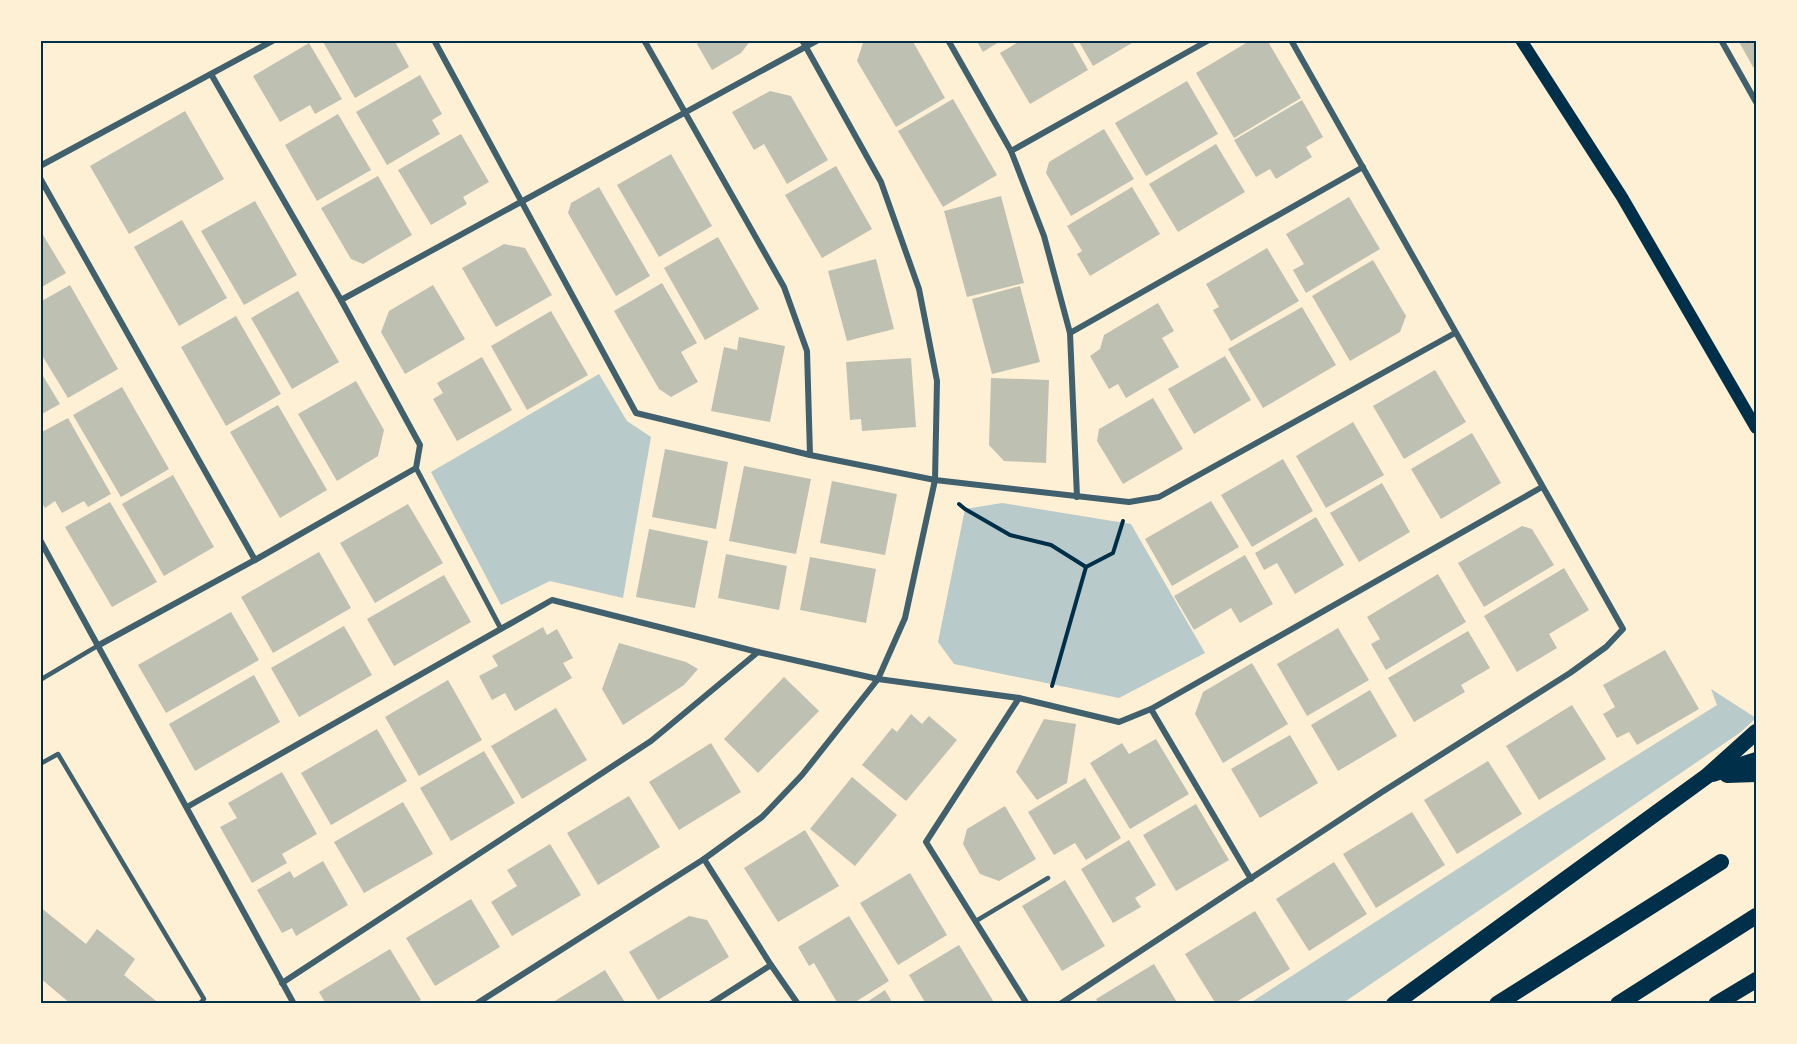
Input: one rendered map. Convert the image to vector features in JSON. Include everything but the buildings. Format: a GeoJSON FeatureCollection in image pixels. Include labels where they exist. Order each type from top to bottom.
{"type":"FeatureCollection","features":[{"type":"Feature","properties":{"kind":"highway"},"geometry":{"type":"LineString","coordinates":[[1394,1004],[1707,776],[1756,732]]}},
{"type":"Feature","properties":{"kind":"highway"},"geometry":{"type":"LineString","coordinates":[[1707,776],[1756,760]]}},
{"type":"Feature","properties":{"kind":"highway"},"geometry":{"type":"LineString","coordinates":[[1707,776],[1756,774]]}},
{"type":"Feature","properties":{"kind":"highway"},"geometry":{"type":"LineString","coordinates":[[1497,1004],[1722,862]]}},
{"type":"Feature","properties":{"kind":"highway"},"geometry":{"type":"LineString","coordinates":[[1618,1004],[1756,916]]}},
{"type":"Feature","properties":{"kind":"highway"},"geometry":{"type":"LineString","coordinates":[[1716,1004],[1756,980]]}},
{"type":"Feature","properties":{"kind":"main road"},"geometry":{"type":"LineString","coordinates":[[1521,40],[1622,197],[1756,428]]}},
{"type":"Feature","properties":{"kind":"street"},"geometry":{"type":"LineString","coordinates":[[40,165],[274,40]]}},
{"type":"Feature","properties":{"kind":"street"},"geometry":{"type":"LineString","coordinates":[[434,40],[636,413],[810,455],[935,480],[1129,502],[1159,497],[1455,333]]}},
{"type":"Feature","properties":{"kind":"street"},"geometry":{"type":"LineString","coordinates":[[644,40],[784,287],[807,351],[810,455]]}},
{"type":"Feature","properties":{"kind":"street"},"geometry":{"type":"LineString","coordinates":[[476,1004],[704,859],[762,817],[802,775],[878,679],[905,618],[935,480],[938,381],[919,289],[881,182],[802,40]]}},
{"type":"Feature","properties":{"kind":"street"},"geometry":{"type":"LineString","coordinates":[[341,300],[818,40]]}},
{"type":"Feature","properties":{"kind":"street"},"geometry":{"type":"LineString","coordinates":[[948,40],[1011,151],[1044,236],[1070,333],[1077,497]]}},
{"type":"Feature","properties":{"kind":"street"},"geometry":{"type":"LineString","coordinates":[[1011,151],[1209,40]]}},
{"type":"Feature","properties":{"kind":"street"},"geometry":{"type":"LineString","coordinates":[[1060,1004],[1382,792],[1570,673],[1606,647],[1623,629],[1291,40]]}},
{"type":"Feature","properties":{"kind":"street"},"geometry":{"type":"LineString","coordinates":[[1721,40],[1756,102]]}},
{"type":"Feature","properties":{"kind":"street"},"geometry":{"type":"LineString","coordinates":[[211,74],[341,300],[420,445],[416,468],[501,630]]}},
{"type":"Feature","properties":{"kind":"street"},"geometry":{"type":"LineString","coordinates":[[1070,333],[1364,167]]}},
{"type":"Feature","properties":{"kind":"street"},"geometry":{"type":"LineString","coordinates":[[40,178],[255,560]]}},
{"type":"Feature","properties":{"kind":"street"},"geometry":{"type":"LineString","coordinates":[[99,645],[255,560],[416,468]]}},
{"type":"Feature","properties":{"kind":"street"},"geometry":{"type":"LineString","coordinates":[[187,807],[552,600],[758,652],[878,679],[1019,698],[1119,722],[1151,709],[1542,487]]}},
{"type":"Feature","properties":{"kind":"street"},"geometry":{"type":"LineString","coordinates":[[40,540],[294,1004]]}},
{"type":"Feature","properties":{"kind":"street"},"geometry":{"type":"LineString","coordinates":[[282,983],[651,741],[758,652]]}},
{"type":"Feature","properties":{"kind":"street"},"geometry":{"type":"LineString","coordinates":[[1019,698],[926,842],[1027,1004]]}},
{"type":"Feature","properties":{"kind":"street"},"geometry":{"type":"LineString","coordinates":[[1151,709],[1251,879]]}},
{"type":"Feature","properties":{"kind":"street"},"geometry":{"type":"LineString","coordinates":[[704,859],[798,1004]]}},
{"type":"Feature","properties":{"kind":"street"},"geometry":{"type":"LineString","coordinates":[[710,1004],[771,965]]}},
{"type":"Feature","properties":{"kind":"lane"},"geometry":{"type":"LineString","coordinates":[[40,680],[99,645]]}},
{"type":"Feature","properties":{"kind":"lane"},"geometry":{"type":"LineString","coordinates":[[40,764],[58,754],[204,999],[199,1004]]}},
{"type":"Feature","properties":{"kind":"lane"},"geometry":{"type":"LineString","coordinates":[[976,921],[1048,878]]}},
{"type":"Feature","properties":{"kind":"path"},"geometry":{"type":"LineString","coordinates":[[935,480],[965,509],[1010,536],[1051,545],[1086,567]]}},
{"type":"Feature","properties":{"kind":"path"},"geometry":{"type":"LineString","coordinates":[[1047,704],[1086,567],[1113,553],[1129,502]]}},
{"type":"Feature","properties":{"kind":"shaded area"},"geometry":{"type":"Polygon","coordinates":[[[599,374],[627,421],[651,437],[623,598],[550,581],[501,605],[431,472],[599,374]]]}},
{"type":"Feature","properties":{"kind":"shaded area"},"geometry":{"type":"Polygon","coordinates":[[[1002,503],[1131,524],[1205,653],[1119,698],[954,664],[938,642],[965,509],[1002,503]]]}},
{"type":"Feature","properties":{"kind":"shaded area"},"geometry":{"type":"Polygon","coordinates":[[[1711,689],[1756,718],[1741,732],[1343,1003],[1250,1003],[1538,817],[1717,705],[1711,689]]]}}]}
